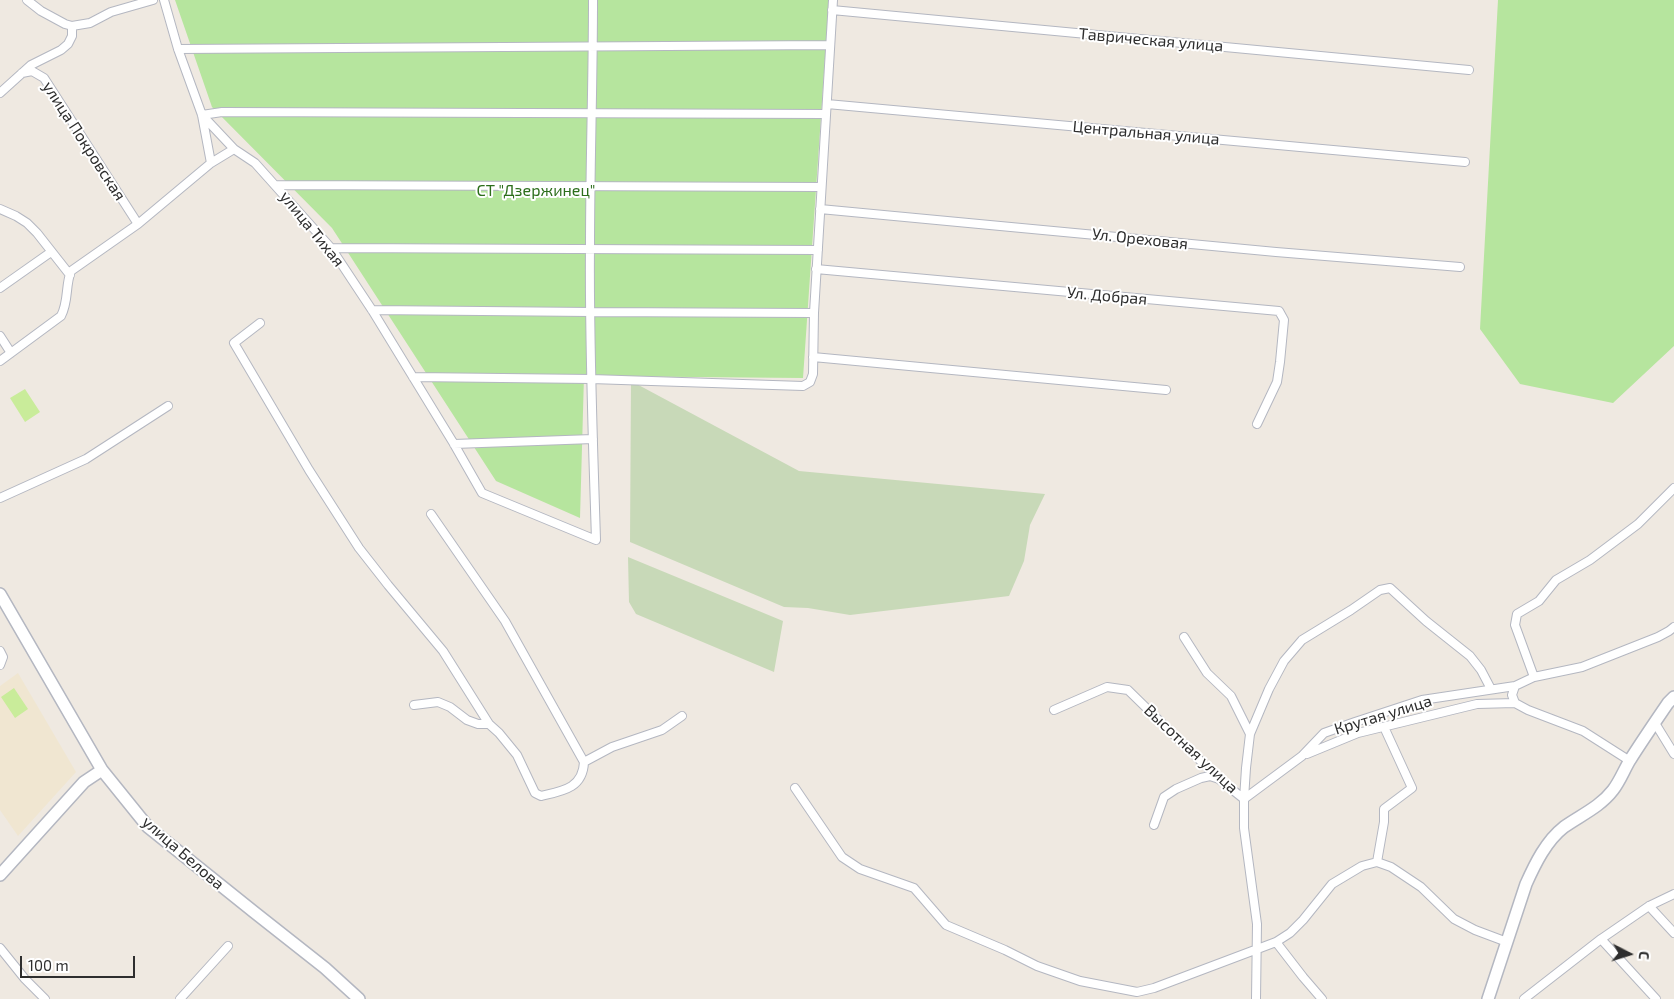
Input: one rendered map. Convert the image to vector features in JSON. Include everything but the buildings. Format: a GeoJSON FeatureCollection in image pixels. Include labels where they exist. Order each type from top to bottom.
{"type":"FeatureCollection","features":[{"type":"Feature","properties":{"kind":"main road","name":"улица Белова"},"geometry":{"type":"LineString","coordinates":[[0,594],[102,770],[148,826],[246,907],[325,968],[359,999]]}},
{"type":"Feature","properties":{"kind":"main road"},"geometry":{"type":"LineString","coordinates":[[1488,999],[1526,884],[1542,854],[1564,827],[1592,810],[1613,790],[1630,761],[1674,697]]}},
{"type":"Feature","properties":{"kind":"main road"},"geometry":{"type":"LineString","coordinates":[[0,875],[84,782],[102,770]]}},
{"type":"Feature","properties":{"kind":"street"},"geometry":{"type":"LineString","coordinates":[[28,0],[40,11],[72,26],[90,23],[111,12],[153,0]]}},
{"type":"Feature","properties":{"kind":"street"},"geometry":{"type":"LineString","coordinates":[[164,0],[178,49],[202,115],[211,163]]}},
{"type":"Feature","properties":{"kind":"street"},"geometry":{"type":"LineString","coordinates":[[454,444],[593,438],[590,249],[593,0]]}},
{"type":"Feature","properties":{"kind":"street"},"geometry":{"type":"LineString","coordinates":[[413,377],[591,379],[803,386],[810,382],[812,379],[816,269],[833,0]]}},
{"type":"Feature","properties":{"kind":"street","name":"Таврическая улица"},"geometry":{"type":"LineString","coordinates":[[832,10],[1469,70]]}},
{"type":"Feature","properties":{"kind":"street"},"geometry":{"type":"LineString","coordinates":[[0,93],[31,65],[61,50],[68,44],[72,36],[72,26]]}},
{"type":"Feature","properties":{"kind":"street"},"geometry":{"type":"LineString","coordinates":[[178,49],[830,45]]}},
{"type":"Feature","properties":{"kind":"street","name":"улица Покровская"},"geometry":{"type":"LineString","coordinates":[[22,73],[32,71],[44,78],[138,224]]}},
{"type":"Feature","properties":{"kind":"street","name":"Центральная улица"},"geometry":{"type":"LineString","coordinates":[[827,104],[1464,162]]}},
{"type":"Feature","properties":{"kind":"street"},"geometry":{"type":"LineString","coordinates":[[202,115],[222,112],[826,114]]}},
{"type":"Feature","properties":{"kind":"street","name":"улица Тихая"},"geometry":{"type":"LineString","coordinates":[[202,115],[234,150],[255,163],[330,248],[372,310],[482,493],[596,540],[593,438]]}},
{"type":"Feature","properties":{"kind":"street"},"geometry":{"type":"LineString","coordinates":[[0,361],[62,316],[66,306],[71,271],[138,224],[211,163],[234,150]]}},
{"type":"Feature","properties":{"kind":"street"},"geometry":{"type":"LineString","coordinates":[[276,185],[821,187]]}},
{"type":"Feature","properties":{"kind":"street"},"geometry":{"type":"LineString","coordinates":[[0,209],[27,223],[70,275]]}},
{"type":"Feature","properties":{"kind":"street","name":"Ул. Ореховая"},"geometry":{"type":"LineString","coordinates":[[820,209],[1266,251],[1460,267]]}},
{"type":"Feature","properties":{"kind":"street"},"geometry":{"type":"LineString","coordinates":[[330,248],[818,250]]}},
{"type":"Feature","properties":{"kind":"street"},"geometry":{"type":"LineString","coordinates":[[0,288],[50,252]]}},
{"type":"Feature","properties":{"kind":"street","name":"Ул. Добрая"},"geometry":{"type":"LineString","coordinates":[[816,269],[1279,312],[1284,320],[1277,382],[1257,424]]}},
{"type":"Feature","properties":{"kind":"street"},"geometry":{"type":"LineString","coordinates":[[372,310],[814,313]]}},
{"type":"Feature","properties":{"kind":"street"},"geometry":{"type":"LineString","coordinates":[[260,323],[234,343],[309,470],[359,548],[388,586],[443,651],[489,724],[517,755],[534,793],[544,796],[576,785],[584,770],[584,762],[505,621],[431,514]]}},
{"type":"Feature","properties":{"kind":"street"},"geometry":{"type":"LineString","coordinates":[[0,336],[12,353]]}},
{"type":"Feature","properties":{"kind":"street"},"geometry":{"type":"LineString","coordinates":[[813,357],[1166,390]]}},
{"type":"Feature","properties":{"kind":"street"},"geometry":{"type":"LineString","coordinates":[[0,498],[86,459],[168,406]]}},
{"type":"Feature","properties":{"kind":"street"},"geometry":{"type":"LineString","coordinates":[[1534,677],[1515,625],[1517,614],[1539,601],[1556,580],[1590,560],[1638,524],[1674,488]]}},
{"type":"Feature","properties":{"kind":"street","name":"Высотная улица"},"geometry":{"type":"LineString","coordinates":[[1244,799],[1250,734],[1269,689],[1284,661],[1302,640],[1384,588],[1390,588],[1451,643],[1470,656],[1481,670],[1491,689]]}},
{"type":"Feature","properties":{"kind":"street","name":"Крутая улица"},"geometry":{"type":"LineString","coordinates":[[1244,799],[1302,756],[1324,734],[1422,700],[1515,686],[1534,677],[1582,667],[1669,632],[1674,627]]}},
{"type":"Feature","properties":{"kind":"street"},"geometry":{"type":"LineString","coordinates":[[1184,636],[1207,673],[1231,696],[1250,734]]}},
{"type":"Feature","properties":{"kind":"street"},"geometry":{"type":"LineString","coordinates":[[0,650],[3,657],[0,665]]}},
{"type":"Feature","properties":{"kind":"street"},"geometry":{"type":"LineString","coordinates":[[1515,686],[1512,695],[1515,703]]}},
{"type":"Feature","properties":{"kind":"street","name":"Высотная улица"},"geometry":{"type":"LineString","coordinates":[[1054,710],[1107,687],[1128,690],[1219,779],[1244,799]]}},
{"type":"Feature","properties":{"kind":"street"},"geometry":{"type":"LineString","coordinates":[[1449,697],[1477,704]]}},
{"type":"Feature","properties":{"kind":"street"},"geometry":{"type":"LineString","coordinates":[[414,705],[438,702],[450,706],[467,720],[478,724],[489,724]]}},
{"type":"Feature","properties":{"kind":"street"},"geometry":{"type":"LineString","coordinates":[[1302,756],[1358,733],[1477,704],[1515,703],[1528,710],[1583,731],[1630,761]]}},
{"type":"Feature","properties":{"kind":"street"},"geometry":{"type":"LineString","coordinates":[[584,762],[612,747],[662,730],[682,716]]}},
{"type":"Feature","properties":{"kind":"street"},"geometry":{"type":"LineString","coordinates":[[1655,723],[1674,754]]}},
{"type":"Feature","properties":{"kind":"street"},"geometry":{"type":"LineString","coordinates":[[1377,862],[1384,822],[1384,810],[1412,788],[1384,727]]}},
{"type":"Feature","properties":{"kind":"street"},"geometry":{"type":"LineString","coordinates":[[1154,826],[1164,797],[1176,789],[1201,778],[1210,776],[1219,779]]}},
{"type":"Feature","properties":{"kind":"street"},"geometry":{"type":"LineString","coordinates":[[795,788],[842,856],[860,869],[914,888],[946,925],[1037,966],[1080,981],[1137,992],[1154,988],[1276,942],[1290,933],[1303,920],[1332,884],[1362,866],[1377,862],[1391,867],[1422,887],[1454,919],[1475,930],[1507,942]]}},
{"type":"Feature","properties":{"kind":"street"},"geometry":{"type":"LineString","coordinates":[[1244,799],[1244,828],[1257,924],[1256,999]]}},
{"type":"Feature","properties":{"kind":"street"},"geometry":{"type":"LineString","coordinates":[[1524,999],[1601,939],[1649,906],[1674,894]]}},
{"type":"Feature","properties":{"kind":"street"},"geometry":{"type":"LineString","coordinates":[[1649,906],[1674,933]]}},
{"type":"Feature","properties":{"kind":"street"},"geometry":{"type":"LineString","coordinates":[[1601,939],[1656,999]]}},
{"type":"Feature","properties":{"kind":"street"},"geometry":{"type":"LineString","coordinates":[[1276,942],[1322,999]]}},
{"type":"Feature","properties":{"kind":"street"},"geometry":{"type":"LineString","coordinates":[[180,999],[228,946]]}},
{"type":"Feature","properties":{"kind":"street"},"geometry":{"type":"LineString","coordinates":[[0,948],[25,979],[45,999]]}},
{"type":"Feature","properties":{"kind":"shaded area"},"geometry":{"type":"Polygon","coordinates":[[[18,673],[76,772],[18,836],[0,810],[0,686],[18,673]]]}},
{"type":"Feature","properties":{"kind":"green space","name":"СТ \"Дзержинец\""},"geometry":{"type":"Polygon","coordinates":[[[175,0],[829,0],[803,378],[584,376],[580,518],[496,481],[332,228],[212,107],[175,0]]]}},
{"type":"Feature","properties":{"kind":"green space"},"geometry":{"type":"Polygon","coordinates":[[[1498,0],[1674,0],[1674,346],[1613,403],[1520,384],[1480,329],[1498,0]]]}},
{"type":"Feature","properties":{"kind":"green space"},"geometry":{"type":"Polygon","coordinates":[[[631,381],[799,471],[1045,494],[1030,525],[1024,561],[1009,596],[850,615],[808,608],[784,607],[630,542],[631,381]]]}},
{"type":"Feature","properties":{"kind":"green space"},"geometry":{"type":"Polygon","coordinates":[[[25,389],[40,412],[25,422],[10,398],[25,389]]]}},
{"type":"Feature","properties":{"kind":"green space"},"geometry":{"type":"Polygon","coordinates":[[[628,557],[783,621],[774,672],[636,614],[629,602],[628,557]]]}},
{"type":"Feature","properties":{"kind":"green space"},"geometry":{"type":"Polygon","coordinates":[[[14,688],[28,709],[15,718],[1,697],[14,688]]]}}]}
